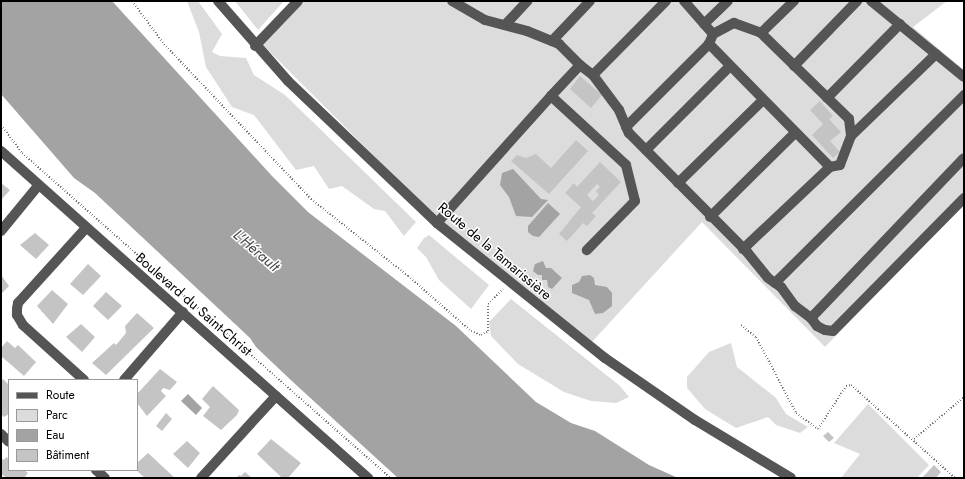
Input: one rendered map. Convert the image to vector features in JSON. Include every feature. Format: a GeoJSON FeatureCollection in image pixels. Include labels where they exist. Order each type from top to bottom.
{"type":"FeatureCollection","features":[{"type":"Feature","properties":{"kind":"street","name":"Route de la Tamarissière"},"geometry":{"type":"LineString","coordinates":[[218,1],[255,46],[316,109],[437,223],[610,362],[695,420],[791,478]]}},
{"type":"Feature","properties":{"kind":"street"},"geometry":{"type":"LineString","coordinates":[[255,46],[298,1]]}},
{"type":"Feature","properties":{"kind":"street"},"geometry":{"type":"LineString","coordinates":[[504,25],[527,1]]}},
{"type":"Feature","properties":{"kind":"street"},"geometry":{"type":"LineString","coordinates":[[552,41],[590,1]]}},
{"type":"Feature","properties":{"kind":"street"},"geometry":{"type":"LineString","coordinates":[[593,75],[666,1]]}},
{"type":"Feature","properties":{"kind":"street"},"geometry":{"type":"LineString","coordinates":[[684,1],[713,34]]}},
{"type":"Feature","properties":{"kind":"street"},"geometry":{"type":"LineString","coordinates":[[704,24],[728,1]]}},
{"type":"Feature","properties":{"kind":"street"},"geometry":{"type":"LineString","coordinates":[[761,33],[794,1]]}},
{"type":"Feature","properties":{"kind":"street"},"geometry":{"type":"LineString","coordinates":[[794,66],[857,1]]}},
{"type":"Feature","properties":{"kind":"street"},"geometry":{"type":"LineString","coordinates":[[871,1],[964,77]]}},
{"type":"Feature","properties":{"kind":"street"},"geometry":{"type":"LineString","coordinates":[[458,3],[485,20],[559,44],[580,65],[593,75],[618,110],[626,127],[646,150],[743,249],[795,306],[812,318],[817,326],[833,331],[964,198]]}},
{"type":"Feature","properties":{"kind":"street"},"geometry":{"type":"LineString","coordinates":[[626,127],[709,44],[713,34],[734,23],[761,33],[849,120],[851,136]]}},
{"type":"Feature","properties":{"kind":"street"},"geometry":{"type":"LineString","coordinates":[[827,98],[900,24]]}},
{"type":"Feature","properties":{"kind":"street"},"geometry":{"type":"LineString","coordinates":[[709,44],[830,167]]}},
{"type":"Feature","properties":{"kind":"street"},"geometry":{"type":"LineString","coordinates":[[743,249],[830,167],[840,165],[851,136],[936,54]]}},
{"type":"Feature","properties":{"kind":"street"},"geometry":{"type":"LineString","coordinates":[[437,223],[580,65]]}},
{"type":"Feature","properties":{"kind":"street"},"geometry":{"type":"LineString","coordinates":[[646,150],[730,66]]}},
{"type":"Feature","properties":{"kind":"street"},"geometry":{"type":"LineString","coordinates":[[775,283],[964,95]]}},
{"type":"Feature","properties":{"kind":"street"},"geometry":{"type":"LineString","coordinates":[[551,96],[626,164],[635,201],[587,250]]}},
{"type":"Feature","properties":{"kind":"street"},"geometry":{"type":"LineString","coordinates":[[678,183],[763,100]]}},
{"type":"Feature","properties":{"kind":"street"},"geometry":{"type":"LineString","coordinates":[[710,217],[796,133]]}},
{"type":"Feature","properties":{"kind":"street","name":"Boulevard du Saint-Christ"},"geometry":{"type":"LineString","coordinates":[[1,151],[38,186],[183,312],[368,478]]}},
{"type":"Feature","properties":{"kind":"street"},"geometry":{"type":"LineString","coordinates":[[812,318],[964,158]]}},
{"type":"Feature","properties":{"kind":"street"},"geometry":{"type":"LineString","coordinates":[[1,231],[38,186]]}},
{"type":"Feature","properties":{"kind":"street"},"geometry":{"type":"LineString","coordinates":[[83,379],[23,325],[17,315],[17,309],[18,303],[86,228]]}},
{"type":"Feature","properties":{"kind":"street"},"geometry":{"type":"LineString","coordinates":[[125,379],[183,312]]}},
{"type":"Feature","properties":{"kind":"street"},"geometry":{"type":"LineString","coordinates":[[201,478],[276,396]]}},
{"type":"Feature","properties":{"kind":"street"},"geometry":{"type":"LineString","coordinates":[[97,471],[105,478]]}},
{"type":"Feature","properties":{"kind":"path"},"geometry":{"type":"LineString","coordinates":[[132,1],[164,44],[311,199],[408,276],[471,331],[481,335],[488,331],[488,304],[496,294],[508,286]]}},
{"type":"Feature","properties":{"kind":"path"},"geometry":{"type":"LineString","coordinates":[[1,125],[22,153],[390,478]]}},
{"type":"Feature","properties":{"kind":"path"},"geometry":{"type":"LineString","coordinates":[[740,325],[756,337],[796,413],[818,429],[846,386],[851,385],[914,439],[954,478]]}},
{"type":"Feature","properties":{"kind":"path"},"geometry":{"type":"LineString","coordinates":[[914,439],[964,397]]}},
{"type":"Feature","properties":{"kind":"green space"},"geometry":{"type":"Polygon","coordinates":[[[187,1],[198,1],[222,34],[212,52],[220,56],[246,58],[254,75],[285,95],[416,222],[404,236],[385,211],[374,209],[342,186],[329,189],[314,166],[296,170],[254,115],[232,107],[206,67],[199,32],[187,1]]]}},
{"type":"Feature","properties":{"kind":"green space"},"geometry":{"type":"Polygon","coordinates":[[[235,1],[284,1],[258,30],[235,1]]]}},
{"type":"Feature","properties":{"kind":"green space"},"geometry":{"type":"Polygon","coordinates":[[[293,1],[947,1],[913,27],[964,70],[964,204],[825,347],[702,222],[591,343],[432,214],[257,39],[293,1]]]}},
{"type":"Feature","properties":{"kind":"green space"},"geometry":{"type":"Polygon","coordinates":[[[429,235],[489,285],[471,309],[439,280],[426,257],[417,248],[424,238],[429,235]]]}},
{"type":"Feature","properties":{"kind":"green space"},"geometry":{"type":"Polygon","coordinates":[[[511,299],[620,386],[629,397],[616,403],[591,401],[564,392],[518,364],[491,336],[489,322],[511,299]]]}},
{"type":"Feature","properties":{"kind":"green space"},"geometry":{"type":"Polygon","coordinates":[[[731,343],[737,367],[776,398],[786,414],[808,427],[800,433],[776,425],[768,417],[736,428],[705,409],[687,388],[687,377],[709,352],[731,343]]]}},
{"type":"Feature","properties":{"kind":"green space"},"geometry":{"type":"Polygon","coordinates":[[[868,404],[929,465],[917,478],[841,478],[860,454],[834,443],[868,404]]]}},
{"type":"Feature","properties":{"kind":"water","name":"L'Hérault"},"geometry":{"type":"Polygon","coordinates":[[[1,1],[112,1],[272,176],[308,212],[456,326],[536,402],[571,423],[595,431],[649,465],[678,478],[398,478],[294,383],[256,347],[250,338],[95,193],[74,178],[1,94],[1,1]]]}},
{"type":"Feature","properties":{"kind":"water"},"geometry":{"type":"Polygon","coordinates":[[[513,169],[541,199],[548,200],[532,217],[516,216],[509,197],[500,185],[502,173],[513,169]]]}},
{"type":"Feature","properties":{"kind":"water"},"geometry":{"type":"Polygon","coordinates":[[[548,203],[560,214],[539,237],[533,236],[528,232],[528,226],[548,203]]]}},
{"type":"Feature","properties":{"kind":"water"},"geometry":{"type":"Polygon","coordinates":[[[543,261],[546,268],[551,268],[562,278],[552,289],[548,287],[547,280],[542,280],[542,275],[538,275],[533,271],[535,264],[543,261]]]}},
{"type":"Feature","properties":{"kind":"water"},"geometry":{"type":"Polygon","coordinates":[[[590,275],[594,278],[595,285],[607,287],[612,293],[612,306],[603,313],[595,314],[589,300],[572,293],[572,285],[579,282],[582,276],[590,275]]]}},
{"type":"Feature","properties":{"kind":"water"},"geometry":{"type":"Polygon","coordinates":[[[188,394],[202,408],[196,415],[181,401],[188,394]]]}},
{"type":"Feature","properties":{"kind":"building"},"geometry":{"type":"Polygon","coordinates":[[[580,76],[602,95],[591,108],[570,89],[580,76]]]}},
{"type":"Feature","properties":{"kind":"building"},"geometry":{"type":"Polygon","coordinates":[[[820,101],[833,116],[829,119],[841,132],[830,141],[840,152],[833,158],[812,135],[823,124],[810,110],[820,101]]]}},
{"type":"Feature","properties":{"kind":"building"},"geometry":{"type":"Polygon","coordinates":[[[576,140],[588,151],[549,194],[511,161],[517,155],[526,158],[536,154],[551,168],[576,140]]]}},
{"type":"Feature","properties":{"kind":"building"},"geometry":{"type":"Polygon","coordinates":[[[600,162],[621,182],[592,213],[596,216],[587,226],[583,223],[567,241],[559,234],[581,207],[565,193],[574,183],[577,187],[600,162]],[[597,184],[587,195],[593,201],[599,195],[596,191],[600,187],[597,184]]]}},
{"type":"Feature","properties":{"kind":"building"},"geometry":{"type":"Polygon","coordinates":[[[1,183],[10,190],[1,200],[1,183]]]}},
{"type":"Feature","properties":{"kind":"building"},"geometry":{"type":"Polygon","coordinates":[[[35,233],[49,245],[36,259],[20,245],[35,233]]]}},
{"type":"Feature","properties":{"kind":"building"},"geometry":{"type":"Polygon","coordinates":[[[88,264],[101,276],[83,295],[70,284],[88,264]]]}},
{"type":"Feature","properties":{"kind":"building"},"geometry":{"type":"Polygon","coordinates":[[[1,275],[9,286],[1,294],[1,275]]]}},
{"type":"Feature","properties":{"kind":"building"},"geometry":{"type":"Polygon","coordinates":[[[52,290],[68,304],[53,324],[37,306],[52,290]]]}},
{"type":"Feature","properties":{"kind":"building"},"geometry":{"type":"Polygon","coordinates":[[[106,292],[122,306],[108,320],[93,306],[106,292]]]}},
{"type":"Feature","properties":{"kind":"building"},"geometry":{"type":"Polygon","coordinates":[[[137,313],[154,328],[106,375],[92,363],[114,343],[116,345],[126,333],[125,326],[137,313]]]}},
{"type":"Feature","properties":{"kind":"building"},"geometry":{"type":"Polygon","coordinates":[[[81,324],[95,337],[82,352],[66,337],[81,324]]]}},
{"type":"Feature","properties":{"kind":"building"},"geometry":{"type":"Polygon","coordinates":[[[7,341],[15,348],[18,345],[36,362],[24,376],[1,356],[1,348],[7,341]]]}},
{"type":"Feature","properties":{"kind":"building"},"geometry":{"type":"Polygon","coordinates":[[[160,369],[177,382],[170,390],[163,388],[161,391],[166,396],[147,416],[138,404],[138,393],[160,369]]]}},
{"type":"Feature","properties":{"kind":"building"},"geometry":{"type":"Polygon","coordinates":[[[3,379],[8,384],[8,415],[4,417],[1,414],[1,382],[3,379]]]}},
{"type":"Feature","properties":{"kind":"building"},"geometry":{"type":"Polygon","coordinates":[[[213,386],[239,410],[237,415],[221,430],[203,416],[210,407],[202,399],[213,386]]]}},
{"type":"Feature","properties":{"kind":"building"},"geometry":{"type":"Polygon","coordinates":[[[166,413],[172,419],[162,431],[156,426],[166,413]]]}},
{"type":"Feature","properties":{"kind":"building"},"geometry":{"type":"Polygon","coordinates":[[[828,432],[834,438],[829,442],[823,436],[828,432]]]}},
{"type":"Feature","properties":{"kind":"building"},"geometry":{"type":"Polygon","coordinates":[[[271,439],[301,463],[288,478],[282,478],[257,454],[271,439]]]}},
{"type":"Feature","properties":{"kind":"building"},"geometry":{"type":"Polygon","coordinates":[[[187,441],[200,453],[188,468],[173,454],[187,441]]]}},
{"type":"Feature","properties":{"kind":"building"},"geometry":{"type":"Polygon","coordinates":[[[148,453],[175,478],[145,478],[137,471],[138,462],[148,453]]]}},
{"type":"Feature","properties":{"kind":"building"},"geometry":{"type":"Polygon","coordinates":[[[6,457],[8,458],[8,471],[25,471],[28,473],[24,478],[7,478],[1,474],[1,458],[4,460],[6,457]]]}},
{"type":"Feature","properties":{"kind":"building"},"geometry":{"type":"Polygon","coordinates":[[[934,465],[941,472],[936,478],[922,478],[934,465]]]}},
{"type":"Feature","properties":{"kind":"building"},"geometry":{"type":"Polygon","coordinates":[[[245,472],[252,478],[236,478],[239,475],[241,476],[245,472]]]}}]}
